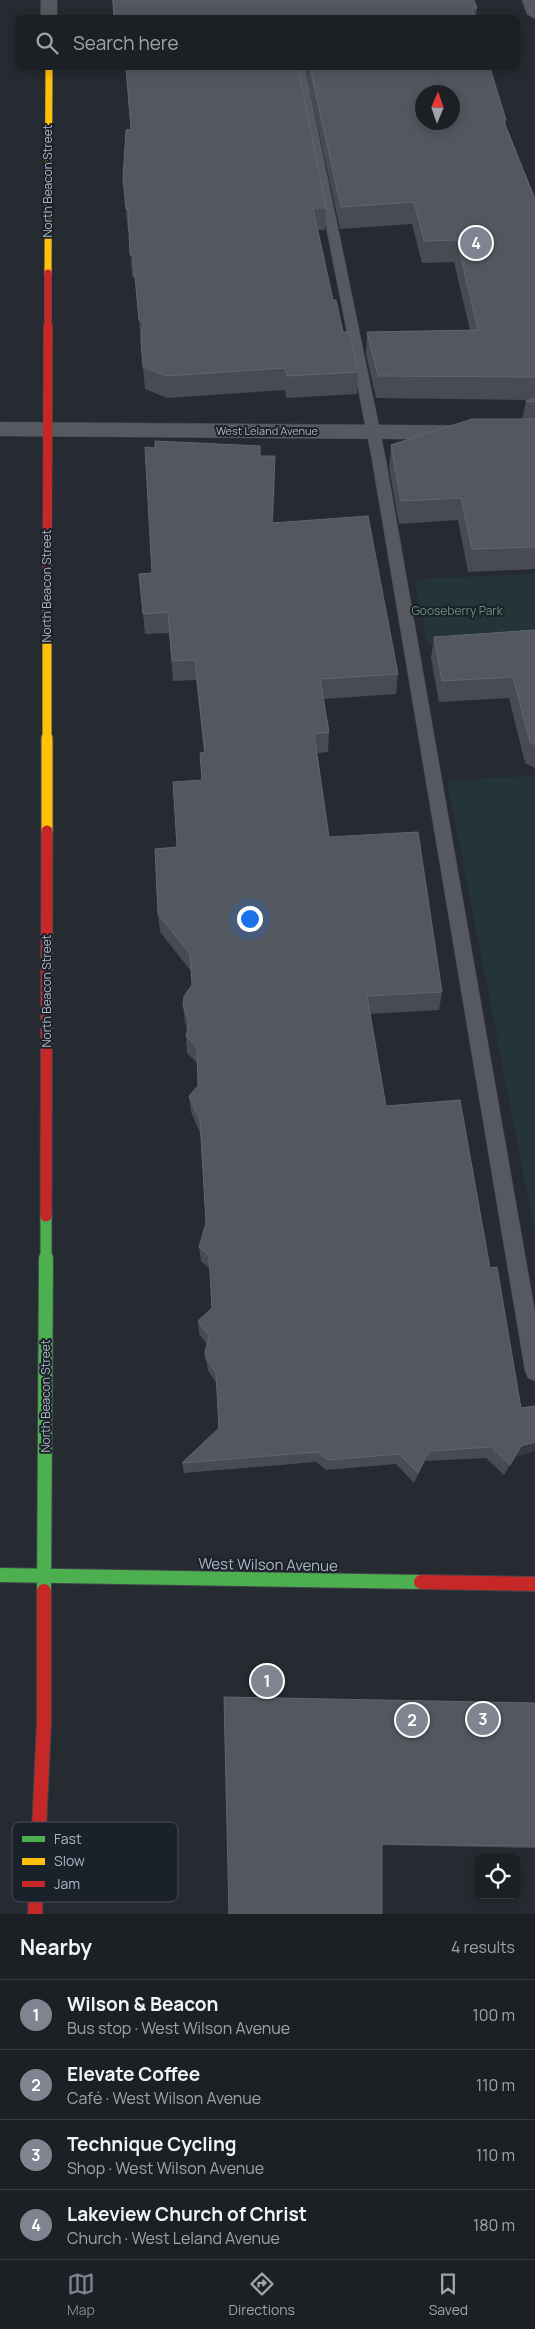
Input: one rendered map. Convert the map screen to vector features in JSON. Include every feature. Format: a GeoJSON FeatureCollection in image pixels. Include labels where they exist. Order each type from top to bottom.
{"type":"FeatureCollection","features":[{"type":"Feature","properties":{"kind":"street"},"geometry":{"type":"LineString","coordinates":[[49,0],[49,15]]}},
{"type":"Feature","properties":{"kind":"street"},"geometry":{"type":"LineString","coordinates":[[530,0],[535,14]]}},
{"type":"Feature","properties":{"kind":"street","name":"North Beacon Street"},"geometry":{"type":"LineString","coordinates":[[39,1822],[44,1723],[45,1576],[49,70]]}},
{"type":"Feature","properties":{"kind":"street","name":"West Leland Avenue"},"geometry":{"type":"LineString","coordinates":[[0,429],[535,433]]}},
{"type":"Feature","properties":{"kind":"street","name":"West Wilson Avenue"},"geometry":{"type":"LineString","coordinates":[[0,1575],[535,1584]]}},
{"type":"Feature","properties":{"kind":"lane"},"geometry":{"type":"LineString","coordinates":[[300,70],[374,432],[535,1371]]}},
{"type":"Feature","properties":{"kind":"green space","name":"Gooseberry Park"},"geometry":{"type":"Polygon","coordinates":[[[535,574],[535,640],[428,645],[414,579],[535,574]]]}},
{"type":"Feature","properties":{"kind":"green space"},"geometry":{"type":"Polygon","coordinates":[[[535,776],[535,1234],[447,780],[535,776]]]}},
{"type":"Feature","properties":{"kind":"building"},"geometry":{"type":"Polygon","coordinates":[[[113,0],[474,0],[477,8],[472,8],[474,15],[114,15],[113,0]]]}},
{"type":"Feature","properties":{"kind":"building"},"geometry":{"type":"Polygon","coordinates":[[[126,70],[298,70],[326,208],[313,208],[333,300],[336,300],[343,332],[350,332],[358,372],[287,376],[285,368],[166,376],[143,367],[141,341],[143,322],[139,320],[133,255],[130,255],[128,209],[126,209],[123,178],[126,130],[131,129],[126,70]]]}},
{"type":"Feature","properties":{"kind":"building"},"geometry":{"type":"Polygon","coordinates":[[[310,70],[491,70],[506,120],[503,120],[535,199],[535,377],[378,376],[367,332],[478,330],[457,240],[424,241],[414,202],[341,207],[310,70]]]}},
{"type":"Feature","properties":{"kind":"building"},"geometry":{"type":"Polygon","coordinates":[[[535,398],[535,402],[526,401],[535,398]]]}},
{"type":"Feature","properties":{"kind":"building"},"geometry":{"type":"Polygon","coordinates":[[[472,419],[535,419],[535,547],[472,549],[461,498],[401,501],[391,445],[472,419]]]}},
{"type":"Feature","properties":{"kind":"building"},"geometry":{"type":"Polygon","coordinates":[[[155,441],[260,446],[260,456],[275,456],[272,523],[368,516],[398,674],[320,679],[329,732],[314,734],[329,837],[418,832],[442,992],[367,996],[386,1106],[460,1100],[490,1268],[497,1267],[521,1408],[535,1406],[535,1442],[521,1446],[510,1465],[491,1447],[429,1451],[418,1473],[399,1454],[328,1460],[317,1452],[182,1463],[219,1428],[216,1373],[206,1359],[205,1352],[209,1336],[198,1321],[212,1308],[209,1256],[199,1247],[206,1223],[200,1120],[189,1096],[198,1086],[197,1047],[186,1036],[189,1023],[183,1005],[184,996],[192,985],[190,954],[158,914],[155,849],[177,847],[173,782],[202,780],[200,753],[205,752],[195,660],[172,661],[168,612],[143,614],[139,574],[152,573],[145,447],[155,448],[155,441]]]}},
{"type":"Feature","properties":{"kind":"building"},"geometry":{"type":"Polygon","coordinates":[[[535,630],[535,745],[530,742],[513,677],[442,681],[434,637],[535,630]]]}},
{"type":"Feature","properties":{"kind":"building"},"geometry":{"type":"Polygon","coordinates":[[[224,1697],[535,1703],[535,1846],[382,1844],[382,1914],[229,1914],[224,1697]]]}},
{"type":"Feature","properties":{"kind":"traffic: fast"},"geometry":{"type":"LineString","coordinates":[[44,1591],[46,1216]]}},
{"type":"Feature","properties":{"kind":"traffic: fast"},"geometry":{"type":"LineString","coordinates":[[0,1575],[421,1582]]}},
{"type":"Feature","properties":{"kind":"traffic: slow"},"geometry":{"type":"LineString","coordinates":[[48,273],[49,70]]}},
{"type":"Feature","properties":{"kind":"traffic: slow"},"geometry":{"type":"LineString","coordinates":[[47,635],[47,831]]}},
{"type":"Feature","properties":{"kind":"traffic: jam"},"geometry":{"type":"LineString","coordinates":[[47,635],[48,273]]}},
{"type":"Feature","properties":{"kind":"traffic: jam"},"geometry":{"type":"LineString","coordinates":[[46,1216],[47,831]]}},
{"type":"Feature","properties":{"kind":"traffic: jam"},"geometry":{"type":"LineString","coordinates":[[421,1582],[535,1584]]}},
{"type":"Feature","properties":{"kind":"traffic: jam"},"geometry":{"type":"LineString","coordinates":[[39,1822],[44,1723],[44,1591]]}},
{"type":"Feature","properties":{"kind":"traffic: jam"},"geometry":{"type":"LineString","coordinates":[[35,1914],[36,1902]]}},
{"type":"Feature","properties":{"kind":"place","name":"Lakeview Church of Christ"},"geometry":{"type":"Point","coordinates":[476,243]}},
{"type":"Feature","properties":{"kind":"place","name":"Wilson & Beacon"},"geometry":{"type":"Point","coordinates":[267,1681]}},
{"type":"Feature","properties":{"kind":"place","name":"Technique Cycling"},"geometry":{"type":"Point","coordinates":[483,1719]}},
{"type":"Feature","properties":{"kind":"place","name":"Elevate Coffee"},"geometry":{"type":"Point","coordinates":[412,1720]}}]}
